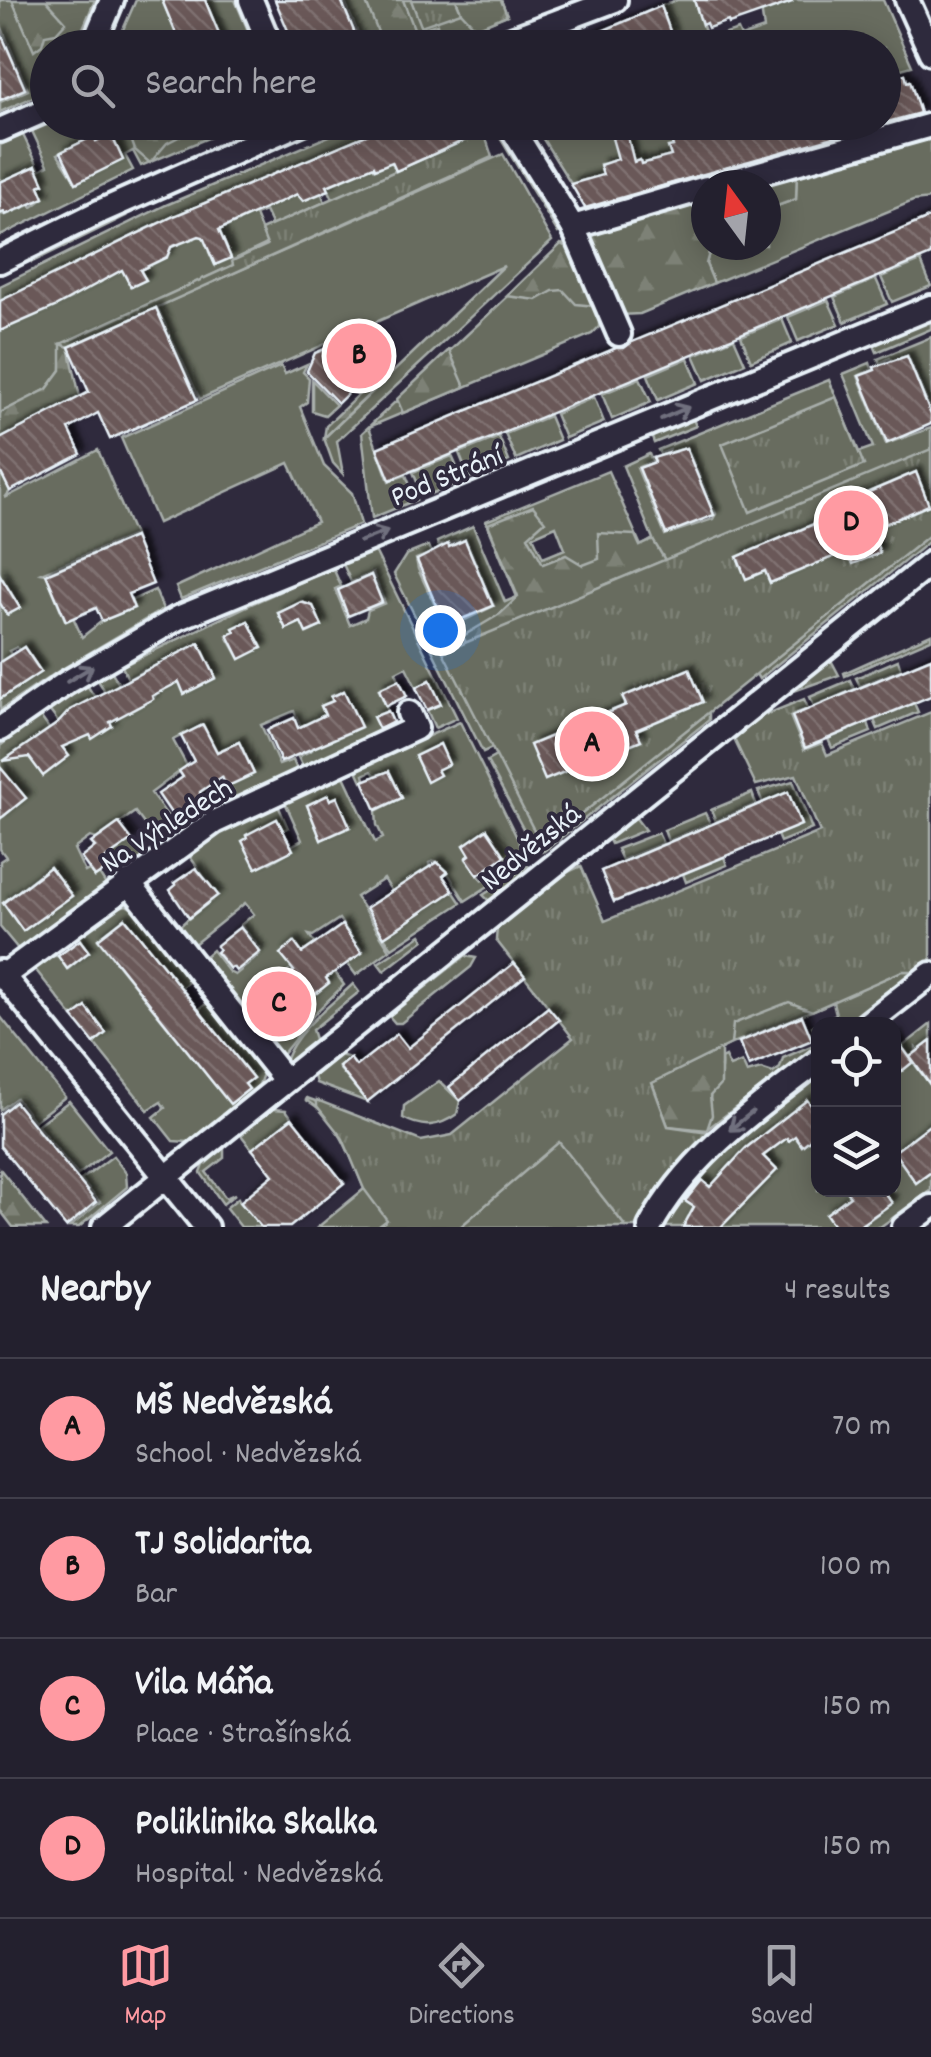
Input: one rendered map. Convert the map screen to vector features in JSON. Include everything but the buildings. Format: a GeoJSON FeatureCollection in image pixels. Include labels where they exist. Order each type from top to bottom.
{"type":"FeatureCollection","features":[{"type":"Feature","properties":{"kind":"street"},"geometry":{"type":"LineString","coordinates":[[100,30],[112,0]]}},
{"type":"Feature","properties":{"kind":"street"},"geometry":{"type":"LineString","coordinates":[[251,0],[264,30]]}},
{"type":"Feature","properties":{"kind":"street"},"geometry":{"type":"LineString","coordinates":[[536,30],[615,0]]}},
{"type":"Feature","properties":{"kind":"street"},"geometry":{"type":"LineString","coordinates":[[907,0],[931,53]]}},
{"type":"Feature","properties":{"kind":"street"},"geometry":{"type":"LineString","coordinates":[[0,130],[30,117]]}},
{"type":"Feature","properties":{"kind":"street"},"geometry":{"type":"LineString","coordinates":[[901,133],[931,125]]}},
{"type":"Feature","properties":{"kind":"street"},"geometry":{"type":"LineString","coordinates":[[0,261],[99,212],[264,140]]}},
{"type":"Feature","properties":{"kind":"street"},"geometry":{"type":"LineString","coordinates":[[519,140],[572,227],[619,334]]}},
{"type":"Feature","properties":{"kind":"street"},"geometry":{"type":"LineString","coordinates":[[770,170],[878,140]]}},
{"type":"Feature","properties":{"kind":"street"},"geometry":{"type":"LineString","coordinates":[[572,227],[691,192]]}},
{"type":"Feature","properties":{"kind":"street","name":"Pod Strání"},"geometry":{"type":"LineString","coordinates":[[0,729],[66,682],[178,618],[931,307]]}},
{"type":"Feature","properties":{"kind":"street","name":"Nedvězská"},"geometry":{"type":"LineString","coordinates":[[104,1227],[931,563]]}},
{"type":"Feature","properties":{"kind":"street","name":"Na Výhledech"},"geometry":{"type":"LineString","coordinates":[[2,974],[214,822],[416,728],[409,714]]}},
{"type":"Feature","properties":{"kind":"street"},"geometry":{"type":"LineString","coordinates":[[128,882],[285,1080]]}},
{"type":"Feature","properties":{"kind":"street"},"geometry":{"type":"LineString","coordinates":[[2,974],[206,1227]]}},
{"type":"Feature","properties":{"kind":"street"},"geometry":{"type":"LineString","coordinates":[[876,1017],[931,974]]}},
{"type":"Feature","properties":{"kind":"street"},"geometry":{"type":"LineString","coordinates":[[650,1227],[702,1156],[742,1119],[811,1066]]}},
{"type":"Feature","properties":{"kind":"street"},"geometry":{"type":"LineString","coordinates":[[904,1227],[931,1206]]}},
{"type":"Feature","properties":{"kind":"green space"},"geometry":{"type":"Polygon","coordinates":[[[0,0],[95,0],[82,30],[30,30],[30,99],[0,112],[0,102],[28,90],[0,23],[0,0]]]}},
{"type":"Feature","properties":{"kind":"green space"},"geometry":{"type":"Polygon","coordinates":[[[12,0],[46,0],[66,22],[59,30],[30,30],[30,42],[12,0]]]}},
{"type":"Feature","properties":{"kind":"green space"},"geometry":{"type":"Polygon","coordinates":[[[136,0],[162,0],[174,30],[123,30],[136,0]]]}},
{"type":"Feature","properties":{"kind":"green space"},"geometry":{"type":"Polygon","coordinates":[[[205,0],[235,0],[248,30],[218,30],[205,0]]]}},
{"type":"Feature","properties":{"kind":"green space"},"geometry":{"type":"Polygon","coordinates":[[[344,0],[501,0],[507,15],[470,30],[357,30],[344,0]]]}},
{"type":"Feature","properties":{"kind":"green space"},"geometry":{"type":"Polygon","coordinates":[[[365,0],[403,0],[415,30],[377,30],[365,0]]]}},
{"type":"Feature","properties":{"kind":"green space"},"geometry":{"type":"Polygon","coordinates":[[[411,0],[456,0],[461,12],[421,26],[411,0]]]}},
{"type":"Feature","properties":{"kind":"green space"},"geometry":{"type":"Polygon","coordinates":[[[456,0],[501,0],[507,15],[476,28],[456,0]]]}},
{"type":"Feature","properties":{"kind":"green space"},"geometry":{"type":"Polygon","coordinates":[[[677,0],[694,0],[704,30],[670,30],[661,6],[677,0]]]}},
{"type":"Feature","properties":{"kind":"green space"},"geometry":{"type":"Polygon","coordinates":[[[760,0],[883,0],[896,30],[761,30],[760,0]]]}},
{"type":"Feature","properties":{"kind":"green space"},"geometry":{"type":"Polygon","coordinates":[[[901,41],[912,66],[901,69],[901,41]]]}},
{"type":"Feature","properties":{"kind":"green space"},"geometry":{"type":"Polygon","coordinates":[[[931,130],[931,199],[913,201],[781,255],[781,204],[796,199],[797,171],[848,154],[863,157],[913,143],[931,130]]]}},
{"type":"Feature","properties":{"kind":"green space"},"geometry":{"type":"Polygon","coordinates":[[[23,135],[40,170],[48,165],[36,140],[82,140],[58,154],[76,182],[96,140],[203,140],[141,166],[133,151],[125,155],[133,170],[0,236],[0,214],[32,207],[44,198],[39,186],[43,184],[32,168],[0,182],[0,145],[23,135]]]}},
{"type":"Feature","properties":{"kind":"green space"},"geometry":{"type":"Polygon","coordinates":[[[131,140],[173,140],[150,163],[135,150],[131,140]]]}},
{"type":"Feature","properties":{"kind":"green space"},"geometry":{"type":"Polygon","coordinates":[[[320,140],[355,140],[328,151],[373,165],[375,169],[381,167],[376,140],[410,140],[423,159],[413,164],[407,152],[391,159],[396,171],[333,199],[327,186],[320,190],[325,202],[272,226],[265,211],[255,215],[267,244],[233,260],[234,265],[62,344],[61,370],[47,389],[0,413],[0,331],[20,292],[0,301],[0,286],[166,205],[320,140]],[[302,162],[251,183],[261,209],[297,194],[302,197],[313,187],[302,162]],[[230,193],[184,212],[196,237],[208,235],[214,249],[209,252],[215,264],[217,225],[238,222],[230,193]],[[159,223],[115,244],[118,261],[131,287],[145,280],[138,265],[166,257],[172,248],[159,223]],[[89,257],[43,281],[56,306],[71,299],[70,294],[101,282],[89,257]]]}},
{"type":"Feature","properties":{"kind":"green space"},"geometry":{"type":"Polygon","coordinates":[[[466,140],[487,140],[492,157],[69,347],[61,344],[233,265],[232,261],[267,245],[261,230],[466,140]]]}},
{"type":"Feature","properties":{"kind":"green space"},"geometry":{"type":"Polygon","coordinates":[[[501,140],[507,140],[562,230],[558,233],[501,140]]]}},
{"type":"Feature","properties":{"kind":"green space"},"geometry":{"type":"Polygon","coordinates":[[[544,140],[672,140],[673,146],[669,148],[680,182],[659,188],[651,162],[641,164],[640,160],[600,164],[603,175],[571,184],[544,140]]]}},
{"type":"Feature","properties":{"kind":"green space"},"geometry":{"type":"Polygon","coordinates":[[[729,140],[758,140],[764,159],[737,167],[729,140]]]}},
{"type":"Feature","properties":{"kind":"green space"},"geometry":{"type":"Polygon","coordinates":[[[503,154],[552,241],[337,441],[343,474],[333,463],[324,438],[504,266],[200,399],[157,307],[503,154]]]}},
{"type":"Feature","properties":{"kind":"green space"},"geometry":{"type":"Polygon","coordinates":[[[797,171],[796,199],[781,204],[781,180],[797,171]]]}},
{"type":"Feature","properties":{"kind":"green space"},"geometry":{"type":"Polygon","coordinates":[[[691,197],[691,260],[707,260],[714,283],[640,314],[620,315],[585,249],[590,227],[691,197]]]}},
{"type":"Feature","properties":{"kind":"green space"},"geometry":{"type":"Polygon","coordinates":[[[124,213],[126,216],[32,262],[30,258],[124,213]]]}},
{"type":"Feature","properties":{"kind":"green space"},"geometry":{"type":"Polygon","coordinates":[[[567,241],[599,316],[599,327],[592,334],[369,427],[389,481],[406,475],[416,500],[372,518],[362,433],[567,241]]]}},
{"type":"Feature","properties":{"kind":"green space"},"geometry":{"type":"Polygon","coordinates":[[[561,244],[571,250],[595,306],[576,304],[563,290],[537,300],[507,296],[561,244]]]}},
{"type":"Feature","properties":{"kind":"green space"},"geometry":{"type":"Polygon","coordinates":[[[707,260],[770,260],[714,283],[707,260]]]}},
{"type":"Feature","properties":{"kind":"green space"},"geometry":{"type":"Polygon","coordinates":[[[921,261],[931,286],[892,302],[881,277],[921,261]]]}},
{"type":"Feature","properties":{"kind":"green space"},"geometry":{"type":"Polygon","coordinates":[[[876,279],[887,304],[845,322],[834,297],[876,279]]]}},
{"type":"Feature","properties":{"kind":"green space"},"geometry":{"type":"Polygon","coordinates":[[[828,300],[839,324],[798,341],[788,317],[828,300]]]}},
{"type":"Feature","properties":{"kind":"green space"},"geometry":{"type":"Polygon","coordinates":[[[782,319],[792,343],[751,361],[741,336],[782,319]]]}},
{"type":"Feature","properties":{"kind":"green space"},"geometry":{"type":"Polygon","coordinates":[[[931,319],[931,329],[877,352],[871,338],[931,319]]]}},
{"type":"Feature","properties":{"kind":"green space"},"geometry":{"type":"Polygon","coordinates":[[[931,337],[931,411],[908,355],[880,363],[878,359],[931,337]]]}},
{"type":"Feature","properties":{"kind":"green space"},"geometry":{"type":"Polygon","coordinates":[[[734,338],[745,363],[705,380],[694,355],[734,338]]]}},
{"type":"Feature","properties":{"kind":"green space"},"geometry":{"type":"Polygon","coordinates":[[[61,344],[69,347],[80,397],[0,439],[0,413],[47,389],[61,370],[61,344]]]}},
{"type":"Feature","properties":{"kind":"green space"},"geometry":{"type":"Polygon","coordinates":[[[449,350],[465,387],[403,413],[397,399],[449,350]]]}},
{"type":"Feature","properties":{"kind":"green space"},"geometry":{"type":"Polygon","coordinates":[[[688,358],[698,383],[658,400],[648,375],[688,358]]]}},
{"type":"Feature","properties":{"kind":"green space"},"geometry":{"type":"Polygon","coordinates":[[[870,363],[872,369],[858,376],[886,444],[931,428],[931,449],[722,701],[709,711],[709,720],[544,851],[536,853],[487,761],[496,756],[492,748],[483,752],[394,574],[406,555],[428,546],[431,553],[416,559],[418,569],[445,627],[449,628],[494,606],[466,539],[438,546],[437,542],[473,526],[505,602],[517,597],[486,521],[608,471],[641,546],[653,539],[623,466],[649,454],[652,461],[637,468],[665,535],[713,519],[716,514],[687,447],[671,453],[670,450],[660,454],[658,450],[829,380],[859,452],[873,447],[843,374],[870,363]],[[556,526],[533,536],[543,558],[565,549],[556,526]]]}},
{"type":"Feature","properties":{"kind":"green space"},"geometry":{"type":"Polygon","coordinates":[[[307,364],[303,372],[309,378],[307,402],[300,407],[324,466],[352,493],[361,524],[181,599],[176,587],[317,522],[289,463],[158,523],[121,438],[281,366],[285,374],[307,364]]]}},
{"type":"Feature","properties":{"kind":"green space"},"geometry":{"type":"Polygon","coordinates":[[[377,377],[382,382],[324,438],[326,426],[377,377]]]}},
{"type":"Feature","properties":{"kind":"green space"},"geometry":{"type":"Polygon","coordinates":[[[640,378],[651,402],[612,419],[602,394],[640,378]]]}},
{"type":"Feature","properties":{"kind":"green space"},"geometry":{"type":"Polygon","coordinates":[[[312,380],[336,405],[325,415],[312,411],[312,380]]]}},
{"type":"Feature","properties":{"kind":"green space"},"geometry":{"type":"Polygon","coordinates":[[[594,397],[604,422],[565,438],[555,414],[594,397]]]}},
{"type":"Feature","properties":{"kind":"green space"},"geometry":{"type":"Polygon","coordinates":[[[836,397],[864,465],[750,512],[722,444],[836,397]]]}},
{"type":"Feature","properties":{"kind":"green space"},"geometry":{"type":"Polygon","coordinates":[[[549,416],[559,440],[516,459],[505,434],[549,416]]]}},
{"type":"Feature","properties":{"kind":"green space"},"geometry":{"type":"Polygon","coordinates":[[[692,417],[696,426],[654,443],[649,430],[692,417]]]}},
{"type":"Feature","properties":{"kind":"green space"},"geometry":{"type":"Polygon","coordinates":[[[499,437],[509,461],[469,478],[459,453],[499,437]]]}},
{"type":"Feature","properties":{"kind":"green space"},"geometry":{"type":"Polygon","coordinates":[[[931,449],[931,534],[542,846],[443,652],[931,449]]]}},
{"type":"Feature","properties":{"kind":"green space"},"geometry":{"type":"Polygon","coordinates":[[[98,450],[134,535],[41,573],[46,574],[65,620],[73,617],[82,637],[102,621],[133,608],[130,601],[155,590],[163,609],[0,710],[0,699],[41,672],[24,647],[9,651],[11,654],[0,662],[0,471],[10,491],[5,498],[98,450]]]}},
{"type":"Feature","properties":{"kind":"green space"},"geometry":{"type":"Polygon","coordinates":[[[452,456],[463,481],[423,497],[413,472],[452,456]]]}},
{"type":"Feature","properties":{"kind":"green space"},"geometry":{"type":"Polygon","coordinates":[[[533,506],[545,521],[528,536],[543,564],[566,555],[583,565],[599,559],[598,533],[635,535],[640,546],[653,540],[665,560],[466,643],[463,636],[500,614],[518,597],[488,524],[533,506]]]}},
{"type":"Feature","properties":{"kind":"green space"},"geometry":{"type":"Polygon","coordinates":[[[931,534],[931,540],[759,679],[756,674],[931,534]]]}},
{"type":"Feature","properties":{"kind":"green space"},"geometry":{"type":"Polygon","coordinates":[[[375,551],[457,718],[435,728],[427,710],[441,704],[430,681],[416,687],[406,667],[396,672],[399,680],[379,690],[394,726],[303,767],[298,757],[312,750],[294,711],[261,725],[279,765],[293,760],[297,770],[232,799],[226,787],[254,773],[239,742],[211,755],[202,725],[173,740],[187,766],[151,793],[179,832],[157,849],[152,836],[155,828],[147,828],[135,812],[118,824],[145,857],[119,876],[119,868],[106,858],[109,855],[97,839],[90,837],[74,849],[85,872],[89,870],[95,877],[99,874],[107,886],[19,950],[0,927],[0,861],[6,857],[0,849],[0,812],[4,816],[26,798],[0,767],[0,746],[40,716],[50,730],[59,723],[49,710],[87,685],[97,701],[107,694],[97,679],[112,672],[133,710],[157,693],[144,670],[128,679],[122,666],[333,568],[341,586],[335,589],[350,625],[366,618],[368,610],[385,603],[373,573],[351,582],[343,564],[375,551]],[[313,606],[278,613],[286,629],[301,622],[307,633],[322,626],[313,606]],[[248,621],[234,628],[235,632],[227,636],[240,659],[260,645],[248,621]],[[199,644],[167,659],[185,693],[215,678],[199,644]],[[343,691],[331,696],[333,701],[321,706],[325,715],[349,733],[361,726],[343,691]],[[41,873],[3,903],[23,931],[72,895],[63,883],[41,873]]]}},
{"type":"Feature","properties":{"kind":"green space"},"geometry":{"type":"Polygon","coordinates":[[[931,634],[931,639],[845,676],[844,673],[931,634]]]}},
{"type":"Feature","properties":{"kind":"green space"},"geometry":{"type":"Polygon","coordinates":[[[831,660],[839,675],[791,692],[831,660]]]}},
{"type":"Feature","properties":{"kind":"green space"},"geometry":{"type":"Polygon","coordinates":[[[898,660],[901,669],[860,686],[856,678],[898,660]]]}},
{"type":"Feature","properties":{"kind":"green space"},"geometry":{"type":"Polygon","coordinates":[[[850,680],[854,689],[814,706],[810,697],[850,680]]]}},
{"type":"Feature","properties":{"kind":"green space"},"geometry":{"type":"Polygon","coordinates":[[[804,699],[808,708],[790,716],[804,750],[822,743],[827,755],[931,712],[931,960],[918,971],[902,971],[812,1011],[789,1002],[733,1024],[731,1044],[652,1083],[668,1126],[716,1133],[642,1227],[626,1227],[559,1142],[460,1227],[378,1227],[387,1220],[364,1189],[343,1139],[317,1106],[317,1100],[421,1141],[452,1135],[573,1038],[496,940],[497,928],[581,866],[605,921],[820,832],[796,775],[756,785],[734,739],[762,716],[804,699]]]}},
{"type":"Feature","properties":{"kind":"green space"},"geometry":{"type":"Polygon","coordinates":[[[914,703],[918,712],[878,729],[874,720],[914,703]]]}},
{"type":"Feature","properties":{"kind":"green space"},"geometry":{"type":"Polygon","coordinates":[[[460,722],[528,860],[513,870],[486,830],[464,845],[470,855],[466,859],[482,880],[486,878],[482,872],[495,863],[504,876],[465,901],[446,870],[435,861],[429,863],[431,906],[453,891],[461,903],[392,948],[384,937],[410,920],[384,879],[356,897],[390,950],[356,975],[347,963],[363,951],[339,919],[309,935],[344,985],[316,1012],[282,1055],[246,1011],[257,1002],[276,1026],[313,1000],[289,971],[243,1008],[203,958],[212,950],[235,975],[260,955],[260,948],[241,925],[254,914],[245,903],[193,945],[179,927],[216,893],[188,854],[227,828],[277,803],[288,828],[283,830],[277,819],[246,836],[270,863],[302,840],[284,800],[343,774],[375,842],[383,838],[376,811],[402,798],[389,772],[375,775],[372,771],[362,781],[356,768],[460,722]],[[440,745],[415,756],[427,781],[439,775],[440,745]],[[328,796],[307,805],[321,839],[330,800],[328,796]]]}},
{"type":"Feature","properties":{"kind":"green space"},"geometry":{"type":"Polygon","coordinates":[[[868,722],[871,732],[832,748],[828,739],[868,722]]]}},
{"type":"Feature","properties":{"kind":"green space"},"geometry":{"type":"Polygon","coordinates":[[[793,781],[812,829],[780,842],[777,835],[801,824],[788,793],[763,803],[758,791],[793,781]]]}},
{"type":"Feature","properties":{"kind":"green space"},"geometry":{"type":"Polygon","coordinates":[[[752,793],[756,804],[716,821],[711,810],[752,793]]]}},
{"type":"Feature","properties":{"kind":"green space"},"geometry":{"type":"Polygon","coordinates":[[[705,813],[710,823],[668,841],[664,830],[705,813]]]}},
{"type":"Feature","properties":{"kind":"green space"},"geometry":{"type":"Polygon","coordinates":[[[635,817],[645,830],[611,844],[608,838],[635,817]]]}},
{"type":"Feature","properties":{"kind":"green space"},"geometry":{"type":"Polygon","coordinates":[[[658,833],[663,843],[622,860],[617,849],[658,833]]]}},
{"type":"Feature","properties":{"kind":"green space"},"geometry":{"type":"Polygon","coordinates":[[[724,857],[727,865],[686,882],[683,874],[724,857]]]}},
{"type":"Feature","properties":{"kind":"green space"},"geometry":{"type":"Polygon","coordinates":[[[528,866],[534,869],[495,900],[483,895],[528,866]]]}},
{"type":"Feature","properties":{"kind":"green space"},"geometry":{"type":"Polygon","coordinates":[[[126,905],[138,912],[192,979],[181,988],[125,918],[98,940],[214,1084],[231,1103],[248,1089],[245,1084],[253,1078],[198,1010],[210,1001],[264,1071],[259,1085],[188,1142],[173,1141],[154,1117],[165,1108],[161,1102],[148,1110],[94,1043],[106,1033],[86,1008],[73,1017],[35,969],[58,956],[68,969],[89,952],[80,940],[81,934],[113,909],[126,905]]]}},
{"type":"Feature","properties":{"kind":"green space"},"geometry":{"type":"Polygon","coordinates":[[[421,935],[424,940],[384,971],[378,963],[421,935]]]}},
{"type":"Feature","properties":{"kind":"green space"},"geometry":{"type":"Polygon","coordinates":[[[465,956],[476,958],[471,967],[401,1023],[395,1023],[389,1016],[465,956]]]}},
{"type":"Feature","properties":{"kind":"green space"},"geometry":{"type":"Polygon","coordinates":[[[902,971],[918,971],[856,1017],[830,1017],[836,1014],[833,1002],[731,1044],[652,1083],[713,1024],[786,989],[858,990],[902,971]]]}},
{"type":"Feature","properties":{"kind":"green space"},"geometry":{"type":"Polygon","coordinates":[[[353,984],[359,992],[312,1030],[316,1042],[297,1060],[285,1061],[305,1029],[353,984]]]}},
{"type":"Feature","properties":{"kind":"green space"},"geometry":{"type":"Polygon","coordinates":[[[0,1016],[65,1097],[34,1121],[16,1098],[0,1110],[0,1016]]]}},
{"type":"Feature","properties":{"kind":"green space"},"geometry":{"type":"Polygon","coordinates":[[[931,1024],[931,1041],[919,1051],[916,1048],[910,1058],[902,1047],[931,1024]]]}},
{"type":"Feature","properties":{"kind":"green space"},"geometry":{"type":"Polygon","coordinates":[[[811,1046],[811,1051],[707,1129],[710,1097],[721,1059],[725,1057],[730,1067],[742,1062],[747,1073],[761,1069],[773,1073],[780,1068],[783,1058],[811,1046]]]}},
{"type":"Feature","properties":{"kind":"green space"},"geometry":{"type":"Polygon","coordinates":[[[721,1049],[721,1084],[710,1096],[712,1115],[707,1130],[668,1126],[652,1083],[721,1049]]]}},
{"type":"Feature","properties":{"kind":"green space"},"geometry":{"type":"Polygon","coordinates":[[[340,1055],[350,1058],[339,1068],[367,1102],[316,1083],[314,1076],[340,1055]]]}},
{"type":"Feature","properties":{"kind":"green space"},"geometry":{"type":"Polygon","coordinates":[[[913,1062],[931,1086],[931,1130],[928,1126],[901,1147],[901,1070],[913,1062]]]}},
{"type":"Feature","properties":{"kind":"green space"},"geometry":{"type":"Polygon","coordinates":[[[811,1080],[811,1107],[807,1100],[789,1140],[795,1136],[802,1146],[811,1139],[811,1197],[849,1197],[826,1214],[835,1227],[705,1227],[688,1217],[683,1227],[663,1227],[682,1199],[697,1209],[733,1215],[776,1169],[750,1144],[712,1188],[699,1177],[756,1122],[811,1080]]]}},
{"type":"Feature","properties":{"kind":"green space"},"geometry":{"type":"Polygon","coordinates":[[[439,1081],[460,1101],[457,1114],[431,1125],[403,1118],[404,1106],[439,1081]]]}},
{"type":"Feature","properties":{"kind":"green space"},"geometry":{"type":"Polygon","coordinates":[[[307,1098],[381,1125],[394,1151],[388,1220],[378,1227],[318,1227],[364,1189],[335,1127],[307,1098]]]}},
{"type":"Feature","properties":{"kind":"green space"},"geometry":{"type":"Polygon","coordinates":[[[69,1101],[109,1151],[78,1175],[37,1125],[69,1101]]]}},
{"type":"Feature","properties":{"kind":"green space"},"geometry":{"type":"Polygon","coordinates":[[[273,1109],[286,1110],[292,1118],[252,1149],[241,1135],[273,1109]]]}},
{"type":"Feature","properties":{"kind":"green space"},"geometry":{"type":"Polygon","coordinates":[[[559,1141],[626,1227],[460,1227],[559,1141]]]}},
{"type":"Feature","properties":{"kind":"green space"},"geometry":{"type":"Polygon","coordinates":[[[224,1148],[224,1158],[206,1172],[226,1198],[235,1194],[223,1204],[201,1173],[204,1165],[224,1148]]]}},
{"type":"Feature","properties":{"kind":"green space"},"geometry":{"type":"Polygon","coordinates":[[[113,1156],[126,1173],[127,1187],[79,1227],[70,1227],[100,1202],[81,1180],[113,1156]]]}},
{"type":"Feature","properties":{"kind":"green space"},"geometry":{"type":"Polygon","coordinates":[[[901,1162],[916,1183],[931,1172],[931,1190],[880,1227],[860,1227],[892,1203],[887,1197],[901,1197],[901,1162]]]}},
{"type":"Feature","properties":{"kind":"green space"},"geometry":{"type":"Polygon","coordinates":[[[0,1169],[46,1227],[13,1227],[0,1210],[0,1169]]]}},
{"type":"Feature","properties":{"kind":"green space"},"geometry":{"type":"Polygon","coordinates":[[[238,1198],[261,1227],[241,1227],[226,1208],[238,1198]]]}},
{"type":"Feature","properties":{"kind":"place","name":"TJ Solidarita"},"geometry":{"type":"Point","coordinates":[359,356]}},
{"type":"Feature","properties":{"kind":"place","name":"Poliklinika Skalka"},"geometry":{"type":"Point","coordinates":[851,523]}},
{"type":"Feature","properties":{"kind":"place","name":"MŠ Nedvězská"},"geometry":{"type":"Point","coordinates":[592,744]}},
{"type":"Feature","properties":{"kind":"place","name":"Vila Máňa"},"geometry":{"type":"Point","coordinates":[279,1004]}}]}
